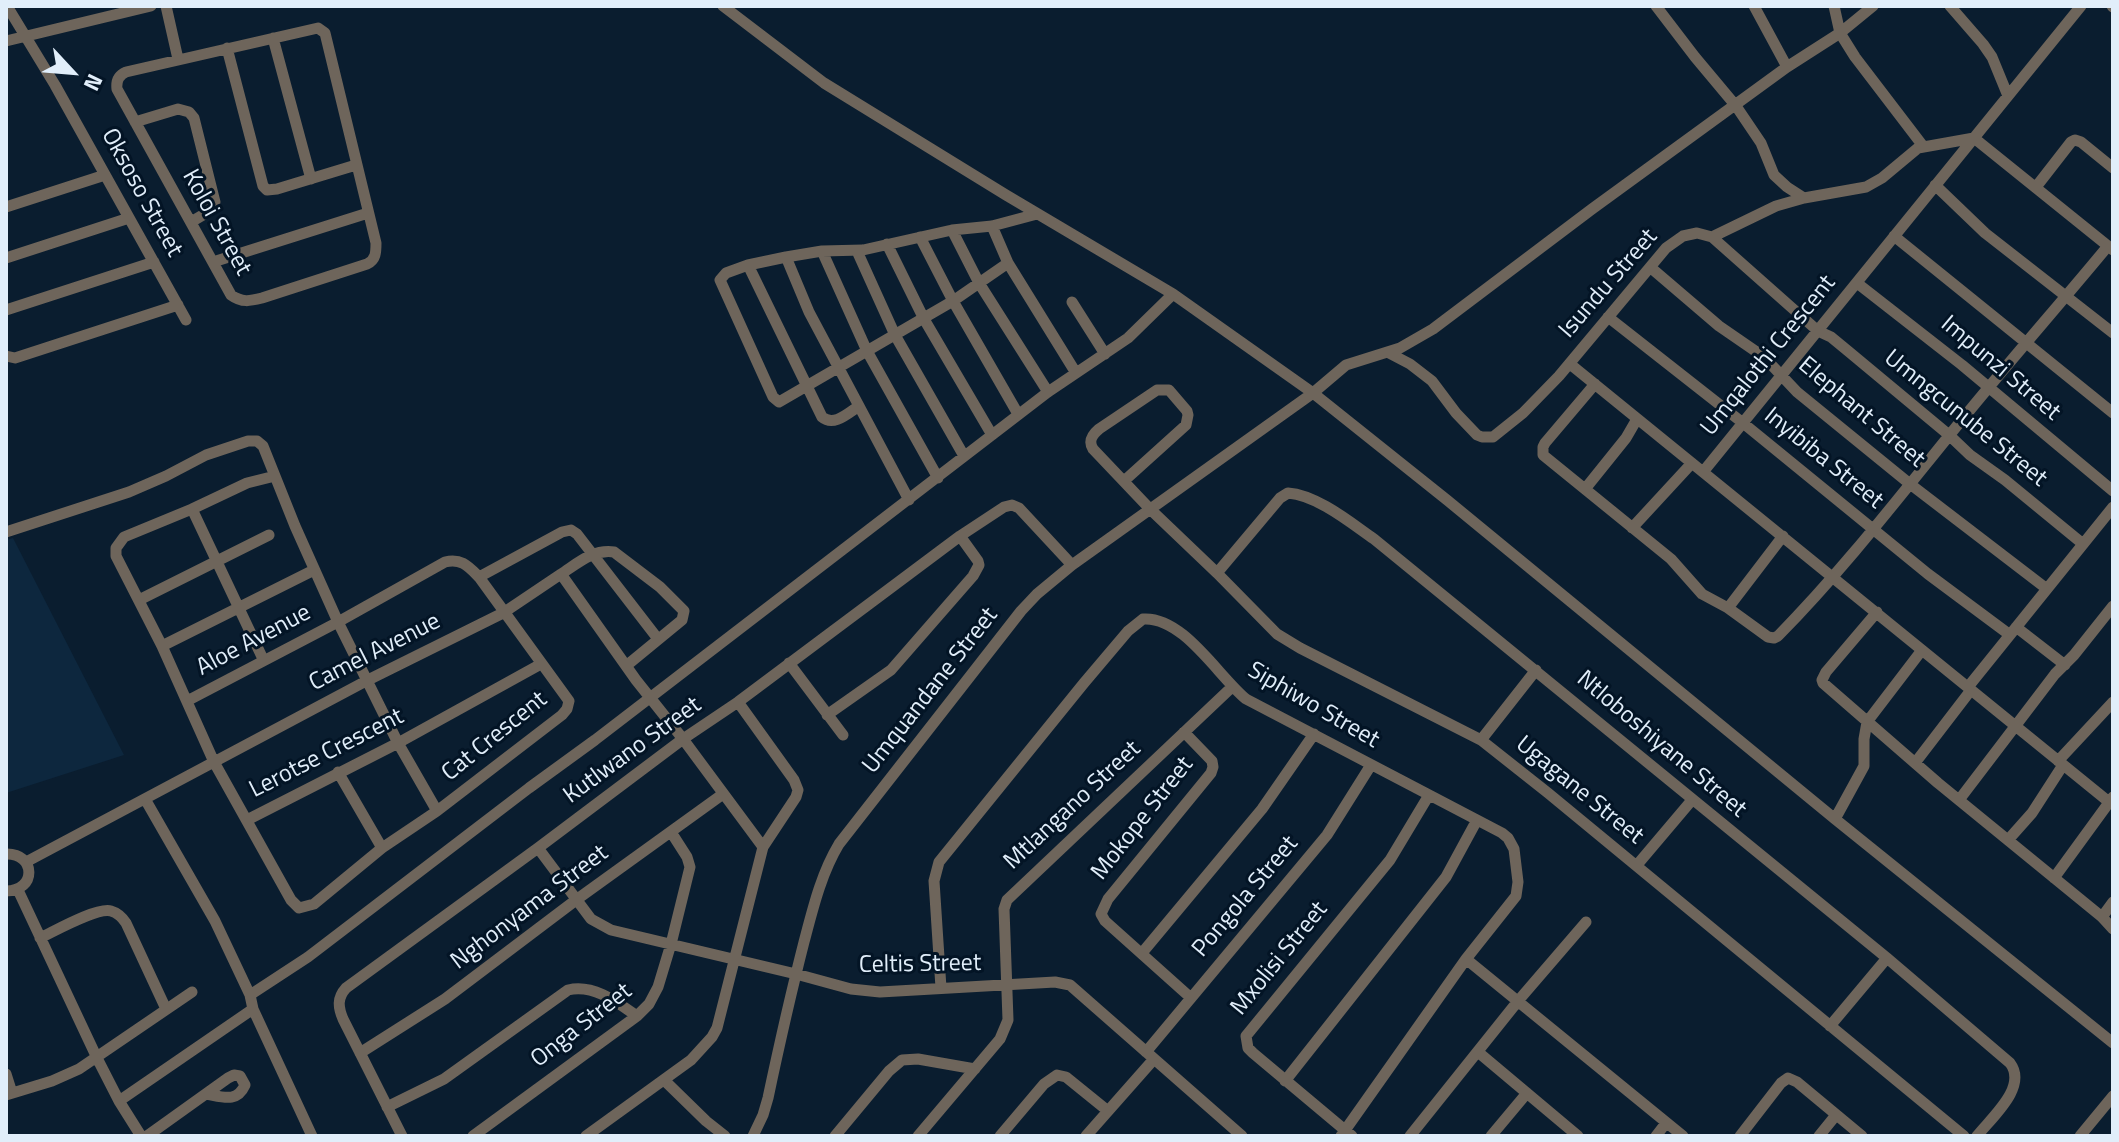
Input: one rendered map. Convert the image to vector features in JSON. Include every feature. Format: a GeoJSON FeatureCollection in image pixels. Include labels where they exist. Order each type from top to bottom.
{"type":"FeatureCollection","features":[{"type":"Feature","properties":{"kind":"street","name":"Oksoso Street"},"geometry":{"type":"LineString","coordinates":[[7,6],[55,85],[186,320]]}},
{"type":"Feature","properties":{"kind":"street"},"geometry":{"type":"LineString","coordinates":[[6,41],[151,6]]}},
{"type":"Feature","properties":{"kind":"street"},"geometry":{"type":"LineString","coordinates":[[166,6],[178,59]]}},
{"type":"Feature","properties":{"kind":"street"},"geometry":{"type":"LineString","coordinates":[[723,6],[824,83],[1173,294],[1313,393],[2113,1043]]}},
{"type":"Feature","properties":{"kind":"street"},"geometry":{"type":"LineString","coordinates":[[1656,6],[1736,106],[1761,143],[1769,167],[1780,182],[1804,198]]}},
{"type":"Feature","properties":{"kind":"street"},"geometry":{"type":"LineString","coordinates":[[1754,6],[1787,67]]}},
{"type":"Feature","properties":{"kind":"street"},"geometry":{"type":"LineString","coordinates":[[1595,384],[1545,443],[1542,451],[1546,459],[1671,559],[1702,594],[1774,638],[1834,577],[2027,342],[2111,248],[1974,138],[1923,146],[1855,57],[1840,33],[1834,6]]}},
{"type":"Feature","properties":{"kind":"street","name":"Umquandane Street"},"geometry":{"type":"LineString","coordinates":[[753,1136],[768,1098],[796,974],[828,862],[1037,594],[1072,565],[1313,393],[1346,365],[1411,344],[1433,329],[1592,209],[1787,67],[1840,33],[1873,6]]}},
{"type":"Feature","properties":{"kind":"street"},"geometry":{"type":"LineString","coordinates":[[1950,6],[1983,44],[2008,96]]}},
{"type":"Feature","properties":{"kind":"street","name":"Umqalothi Crescent"},"geometry":{"type":"LineString","coordinates":[[2081,6],[1703,472],[2060,763],[2111,799]]}},
{"type":"Feature","properties":{"kind":"street","name":"Koloi Street"},"geometry":{"type":"LineString","coordinates":[[315,28],[325,33],[376,249],[370,262],[262,298],[244,302],[231,295],[117,89],[119,77],[126,72],[227,48],[315,28]]}},
{"type":"Feature","properties":{"kind":"street"},"geometry":{"type":"LineString","coordinates":[[273,38],[311,179]]}},
{"type":"Feature","properties":{"kind":"street"},"geometry":{"type":"LineString","coordinates":[[227,48],[263,186],[267,190],[356,165]]}},
{"type":"Feature","properties":{"kind":"street"},"geometry":{"type":"LineString","coordinates":[[135,122],[178,109],[185,110],[194,118],[215,202],[212,209],[191,222]]}},
{"type":"Feature","properties":{"kind":"street"},"geometry":{"type":"LineString","coordinates":[[2036,187],[2075,140],[2113,168]]}},
{"type":"Feature","properties":{"kind":"street","name":"Isundu Street"},"geometry":{"type":"LineString","coordinates":[[1703,472],[1570,364],[1666,248],[1683,236],[1697,233],[1712,237],[1776,206],[1866,187],[1923,146]]}},
{"type":"Feature","properties":{"kind":"street"},"geometry":{"type":"LineString","coordinates":[[6,207],[105,175]]}},
{"type":"Feature","properties":{"kind":"street"},"geometry":{"type":"LineString","coordinates":[[1776,206],[1780,182]]}},
{"type":"Feature","properties":{"kind":"street"},"geometry":{"type":"LineString","coordinates":[[1935,185],[1985,233],[2113,333]]}},
{"type":"Feature","properties":{"kind":"street"},"geometry":{"type":"LineString","coordinates":[[213,262],[368,213]]}},
{"type":"Feature","properties":{"kind":"street"},"geometry":{"type":"LineString","coordinates":[[1008,263],[924,319],[782,401],[773,397],[720,280],[723,274],[748,265],[786,257],[822,251],[857,251],[952,230],[992,226],[1037,214]]}},
{"type":"Feature","properties":{"kind":"street"},"geometry":{"type":"LineString","coordinates":[[6,258],[129,218]]}},
{"type":"Feature","properties":{"kind":"street"},"geometry":{"type":"LineString","coordinates":[[992,226],[1008,263],[1076,373]]}},
{"type":"Feature","properties":{"kind":"street"},"geometry":{"type":"LineString","coordinates":[[952,230],[979,283],[1048,392]]}},
{"type":"Feature","properties":{"kind":"street"},"geometry":{"type":"LineString","coordinates":[[1894,236],[2113,413]]}},
{"type":"Feature","properties":{"kind":"street"},"geometry":{"type":"LineString","coordinates":[[920,237],[1018,414]]}},
{"type":"Feature","properties":{"kind":"street"},"geometry":{"type":"LineString","coordinates":[[1712,237],[1818,331]]}},
{"type":"Feature","properties":{"kind":"street"},"geometry":{"type":"LineString","coordinates":[[887,244],[924,319],[992,435]]}},
{"type":"Feature","properties":{"kind":"street"},"geometry":{"type":"LineString","coordinates":[[822,251],[867,351],[938,478]]}},
{"type":"Feature","properties":{"kind":"street"},"geometry":{"type":"LineString","coordinates":[[857,251],[895,335],[964,456]]}},
{"type":"Feature","properties":{"kind":"street"},"geometry":{"type":"LineString","coordinates":[[786,257],[802,297],[909,500]]}},
{"type":"Feature","properties":{"kind":"street"},"geometry":{"type":"LineString","coordinates":[[6,310],[154,262]]}},
{"type":"Feature","properties":{"kind":"street"},"geometry":{"type":"LineString","coordinates":[[748,265],[821,414],[827,421],[835,421],[859,406]]}},
{"type":"Feature","properties":{"kind":"street","name":"Elephant Street"},"geometry":{"type":"LineString","coordinates":[[1650,267],[1719,326],[1764,357],[1797,392],[1910,484],[2047,589]]}},
{"type":"Feature","properties":{"kind":"street","name":"Impunzi Street"},"geometry":{"type":"LineString","coordinates":[[1857,283],[2113,491]]}},
{"type":"Feature","properties":{"kind":"street"},"geometry":{"type":"LineString","coordinates":[[250,995],[308,957],[1018,414],[1140,328],[1173,294]]}},
{"type":"Feature","properties":{"kind":"street"},"geometry":{"type":"LineString","coordinates":[[1072,302],[1105,354]]}},
{"type":"Feature","properties":{"kind":"street"},"geometry":{"type":"LineString","coordinates":[[6,356],[15,358],[178,305]]}},
{"type":"Feature","properties":{"kind":"street","name":"Inyibiba Street"},"geometry":{"type":"LineString","coordinates":[[1608,317],[1950,592],[2065,665]]}},
{"type":"Feature","properties":{"kind":"street","name":"Umngcunube Street"},"geometry":{"type":"LineString","coordinates":[[1818,331],[1831,337],[1970,455],[2083,544]]}},
{"type":"Feature","properties":{"kind":"street"},"geometry":{"type":"LineString","coordinates":[[1389,353],[1432,381],[1468,426],[1477,435],[1486,438],[1493,437],[1509,425],[1570,364]]}},
{"type":"Feature","properties":{"kind":"street","name":"Ugagane Street"},"geometry":{"type":"LineString","coordinates":[[1124,481],[1186,425],[1187,411],[1169,390],[1157,390],[1099,429],[1090,443],[1093,449],[1150,509],[1282,638],[1481,740],[1964,1136]]}},
{"type":"Feature","properties":{"kind":"street"},"geometry":{"type":"LineString","coordinates":[[1585,489],[1622,444],[1637,419]]}},
{"type":"Feature","properties":{"kind":"street","name":"Cat Crescent"},"geometry":{"type":"LineString","coordinates":[[6,532],[129,492],[206,455],[248,441],[262,444],[338,622],[398,743],[437,811],[567,709],[569,704],[567,696],[503,613]]}},
{"type":"Feature","properties":{"kind":"street"},"geometry":{"type":"LineString","coordinates":[[1632,528],[1692,463]]}},
{"type":"Feature","properties":{"kind":"street","name":"Aloe Avenue"},"geometry":{"type":"LineString","coordinates":[[275,476],[247,483],[124,537],[118,543],[116,556],[187,701],[445,562],[454,559],[466,564],[479,577]]}},
{"type":"Feature","properties":{"kind":"street","name":"Ntloboshiyane Street"},"geometry":{"type":"LineString","coordinates":[[1217,573],[1280,498],[1288,493],[1297,493],[1342,516],[1374,539],[1887,958],[2014,1068],[2015,1086],[1977,1136]]}},
{"type":"Feature","properties":{"kind":"street","name":"Kutlwano Street"},"geometry":{"type":"LineString","coordinates":[[402,1136],[340,1010],[340,994],[683,739],[1004,507],[1012,505],[1019,508],[1072,565]]}},
{"type":"Feature","properties":{"kind":"street"},"geometry":{"type":"LineString","coordinates":[[1915,763],[2013,631],[2113,507]]}},
{"type":"Feature","properties":{"kind":"street"},"geometry":{"type":"LineString","coordinates":[[192,509],[263,659]]}},
{"type":"Feature","properties":{"kind":"street"},"geometry":{"type":"LineString","coordinates":[[503,613],[479,577],[567,530],[577,534],[658,639]]}},
{"type":"Feature","properties":{"kind":"street"},"geometry":{"type":"LineString","coordinates":[[139,600],[269,535]]}},
{"type":"Feature","properties":{"kind":"street"},"geometry":{"type":"LineString","coordinates":[[827,715],[891,670],[973,576],[978,561],[960,536]]}},
{"type":"Feature","properties":{"kind":"street"},"geometry":{"type":"LineString","coordinates":[[1728,608],[1783,536]]}},
{"type":"Feature","properties":{"kind":"street"},"geometry":{"type":"LineString","coordinates":[[592,554],[607,551],[620,556],[660,587],[685,612],[682,620],[626,666]]}},
{"type":"Feature","properties":{"kind":"street","name":"Camel Avenue"},"geometry":{"type":"LineString","coordinates":[[26,862],[368,680],[503,613],[592,554]]}},
{"type":"Feature","properties":{"kind":"street"},"geometry":{"type":"LineString","coordinates":[[162,646],[314,570]]}},
{"type":"Feature","properties":{"kind":"street"},"geometry":{"type":"LineString","coordinates":[[561,574],[626,666],[763,847]]}},
{"type":"Feature","properties":{"kind":"street"},"geometry":{"type":"LineString","coordinates":[[1959,800],[2055,674],[2113,606]]}},
{"type":"Feature","properties":{"kind":"street"},"geometry":{"type":"LineString","coordinates":[[1877,612],[1826,672],[1822,680],[1826,686],[2113,929]]}},
{"type":"Feature","properties":{"kind":"street","name":"Siphiwo Street"},"geometry":{"type":"LineString","coordinates":[[941,988],[934,881],[939,862],[1128,631],[1143,619],[1156,619],[1186,639],[1232,687],[1259,706],[1502,833],[1512,843],[1518,890],[1513,901],[1466,959],[1346,1134]]}},
{"type":"Feature","properties":{"kind":"street"},"geometry":{"type":"LineString","coordinates":[[1835,819],[1864,766],[1867,722],[1922,650]]}},
{"type":"Feature","properties":{"kind":"street"},"geometry":{"type":"LineString","coordinates":[[789,663],[843,735]]}},
{"type":"Feature","properties":{"kind":"street","name":"Lerotse Crescent"},"geometry":{"type":"LineString","coordinates":[[437,811],[382,848],[322,898],[308,907],[299,908],[291,900],[247,820],[398,743],[541,664]]}},
{"type":"Feature","properties":{"kind":"street"},"geometry":{"type":"LineString","coordinates":[[1481,740],[1536,670]]}},
{"type":"Feature","properties":{"kind":"street","name":"Mtlangano Street"},"geometry":{"type":"LineString","coordinates":[[918,1136],[1006,1028],[1004,909],[1009,896],[1232,687]]}},
{"type":"Feature","properties":{"kind":"street"},"geometry":{"type":"LineString","coordinates":[[187,701],[214,762],[247,820]]}},
{"type":"Feature","properties":{"kind":"street"},"geometry":{"type":"LineString","coordinates":[[586,1136],[691,1060],[717,1028],[763,847],[798,790],[738,702]]}},
{"type":"Feature","properties":{"kind":"street"},"geometry":{"type":"LineString","coordinates":[[2008,840],[2039,805],[2060,763],[2113,702]]}},
{"type":"Feature","properties":{"kind":"street","name":"Mokope Street"},"geometry":{"type":"LineString","coordinates":[[1184,732],[1212,761],[1211,773],[1108,899],[1102,917],[1191,998]]}},
{"type":"Feature","properties":{"kind":"street"},"geometry":{"type":"LineString","coordinates":[[1142,953],[1262,809],[1314,734]]}},
{"type":"Feature","properties":{"kind":"street","name":"Pongola Street"},"geometry":{"type":"LineString","coordinates":[[1086,1136],[1150,1056],[1191,998],[1327,835],[1371,765]]}},
{"type":"Feature","properties":{"kind":"street"},"geometry":{"type":"LineString","coordinates":[[338,772],[382,848]]}},
{"type":"Feature","properties":{"kind":"street","name":"Nghonyama Street"},"geometry":{"type":"LineString","coordinates":[[360,1053],[445,999],[723,794]]}},
{"type":"Feature","properties":{"kind":"street","name":"Mxolisi Street"},"geometry":{"type":"LineString","coordinates":[[1346,1134],[1248,1048],[1245,1041],[1248,1031],[1396,851],[1429,795]]}},
{"type":"Feature","properties":{"kind":"street"},"geometry":{"type":"LineString","coordinates":[[145,799],[215,921],[312,1136]]}},
{"type":"Feature","properties":{"kind":"street"},"geometry":{"type":"LineString","coordinates":[[2054,878],[2111,799]]}},
{"type":"Feature","properties":{"kind":"street"},"geometry":{"type":"LineString","coordinates":[[1637,865],[1692,800]]}},
{"type":"Feature","properties":{"kind":"street"},"geometry":{"type":"LineString","coordinates":[[2101,813],[2113,823]]}},
{"type":"Feature","properties":{"kind":"street"},"geometry":{"type":"LineString","coordinates":[[1285,1081],[1446,877],[1477,820]]}},
{"type":"Feature","properties":{"kind":"street","name":"Onga Street"},"geometry":{"type":"LineString","coordinates":[[473,1136],[637,1016],[655,995],[690,867],[671,832]]}},
{"type":"Feature","properties":{"kind":"street","name":"Celtis Street"},"geometry":{"type":"LineString","coordinates":[[538,848],[591,919],[611,930],[867,991],[1055,982],[1070,985],[1242,1136]]}},
{"type":"Feature","properties":{"kind":"street"},"geometry":{"type":"LineString","coordinates":[[6,854],[18,855],[26,862],[29,876],[23,887],[12,891],[40,938],[119,1101],[144,1136],[206,1094]]}},
{"type":"Feature","properties":{"kind":"street"},"geometry":{"type":"LineString","coordinates":[[2102,917],[2113,902]]}},
{"type":"Feature","properties":{"kind":"street"},"geometry":{"type":"LineString","coordinates":[[40,938],[96,913],[115,912],[126,923],[166,1009]]}},
{"type":"Feature","properties":{"kind":"street"},"geometry":{"type":"LineString","coordinates":[[1410,1136],[1586,922]]}},
{"type":"Feature","properties":{"kind":"street"},"geometry":{"type":"LineString","coordinates":[[1830,1026],[1887,958]]}},
{"type":"Feature","properties":{"kind":"street"},"geometry":{"type":"LineString","coordinates":[[1466,959],[1683,1136]]}},
{"type":"Feature","properties":{"kind":"street"},"geometry":{"type":"LineString","coordinates":[[387,1107],[444,1079],[568,990],[594,991],[637,1016]]}},
{"type":"Feature","properties":{"kind":"street"},"geometry":{"type":"LineString","coordinates":[[6,1074],[9,1094],[66,1076],[192,992]]}},
{"type":"Feature","properties":{"kind":"street"},"geometry":{"type":"LineString","coordinates":[[119,1101],[253,1009]]}},
{"type":"Feature","properties":{"kind":"street"},"geometry":{"type":"LineString","coordinates":[[1478,1052],[1577,1136]]}},
{"type":"Feature","properties":{"kind":"street"},"geometry":{"type":"LineString","coordinates":[[835,1136],[889,1071],[902,1060],[918,1059],[975,1069]]}},
{"type":"Feature","properties":{"kind":"street"},"geometry":{"type":"LineString","coordinates":[[1000,1136],[1044,1084],[1057,1075],[1066,1077],[1108,1111]]}},
{"type":"Feature","properties":{"kind":"street"},"geometry":{"type":"LineString","coordinates":[[1740,1136],[1788,1078],[1797,1082],[1862,1136]]}},
{"type":"Feature","properties":{"kind":"street"},"geometry":{"type":"LineString","coordinates":[[664,1080],[725,1136]]}},
{"type":"Feature","properties":{"kind":"street"},"geometry":{"type":"LineString","coordinates":[[1491,1136],[1527,1093]]}},
{"type":"Feature","properties":{"kind":"street"},"geometry":{"type":"LineString","coordinates":[[2080,1136],[2113,1096]]}},
{"type":"Feature","properties":{"kind":"street"},"geometry":{"type":"LineString","coordinates":[[1819,1136],[1836,1115]]}},
{"type":"Feature","properties":{"kind":"street"},"geometry":{"type":"LineString","coordinates":[[1656,1136],[1666,1123]]}},
{"type":"Feature","properties":{"kind":"shaded area"},"geometry":{"type":"Polygon","coordinates":[[[13,538],[124,755],[6,793],[6,540],[13,538]]]}}]}
